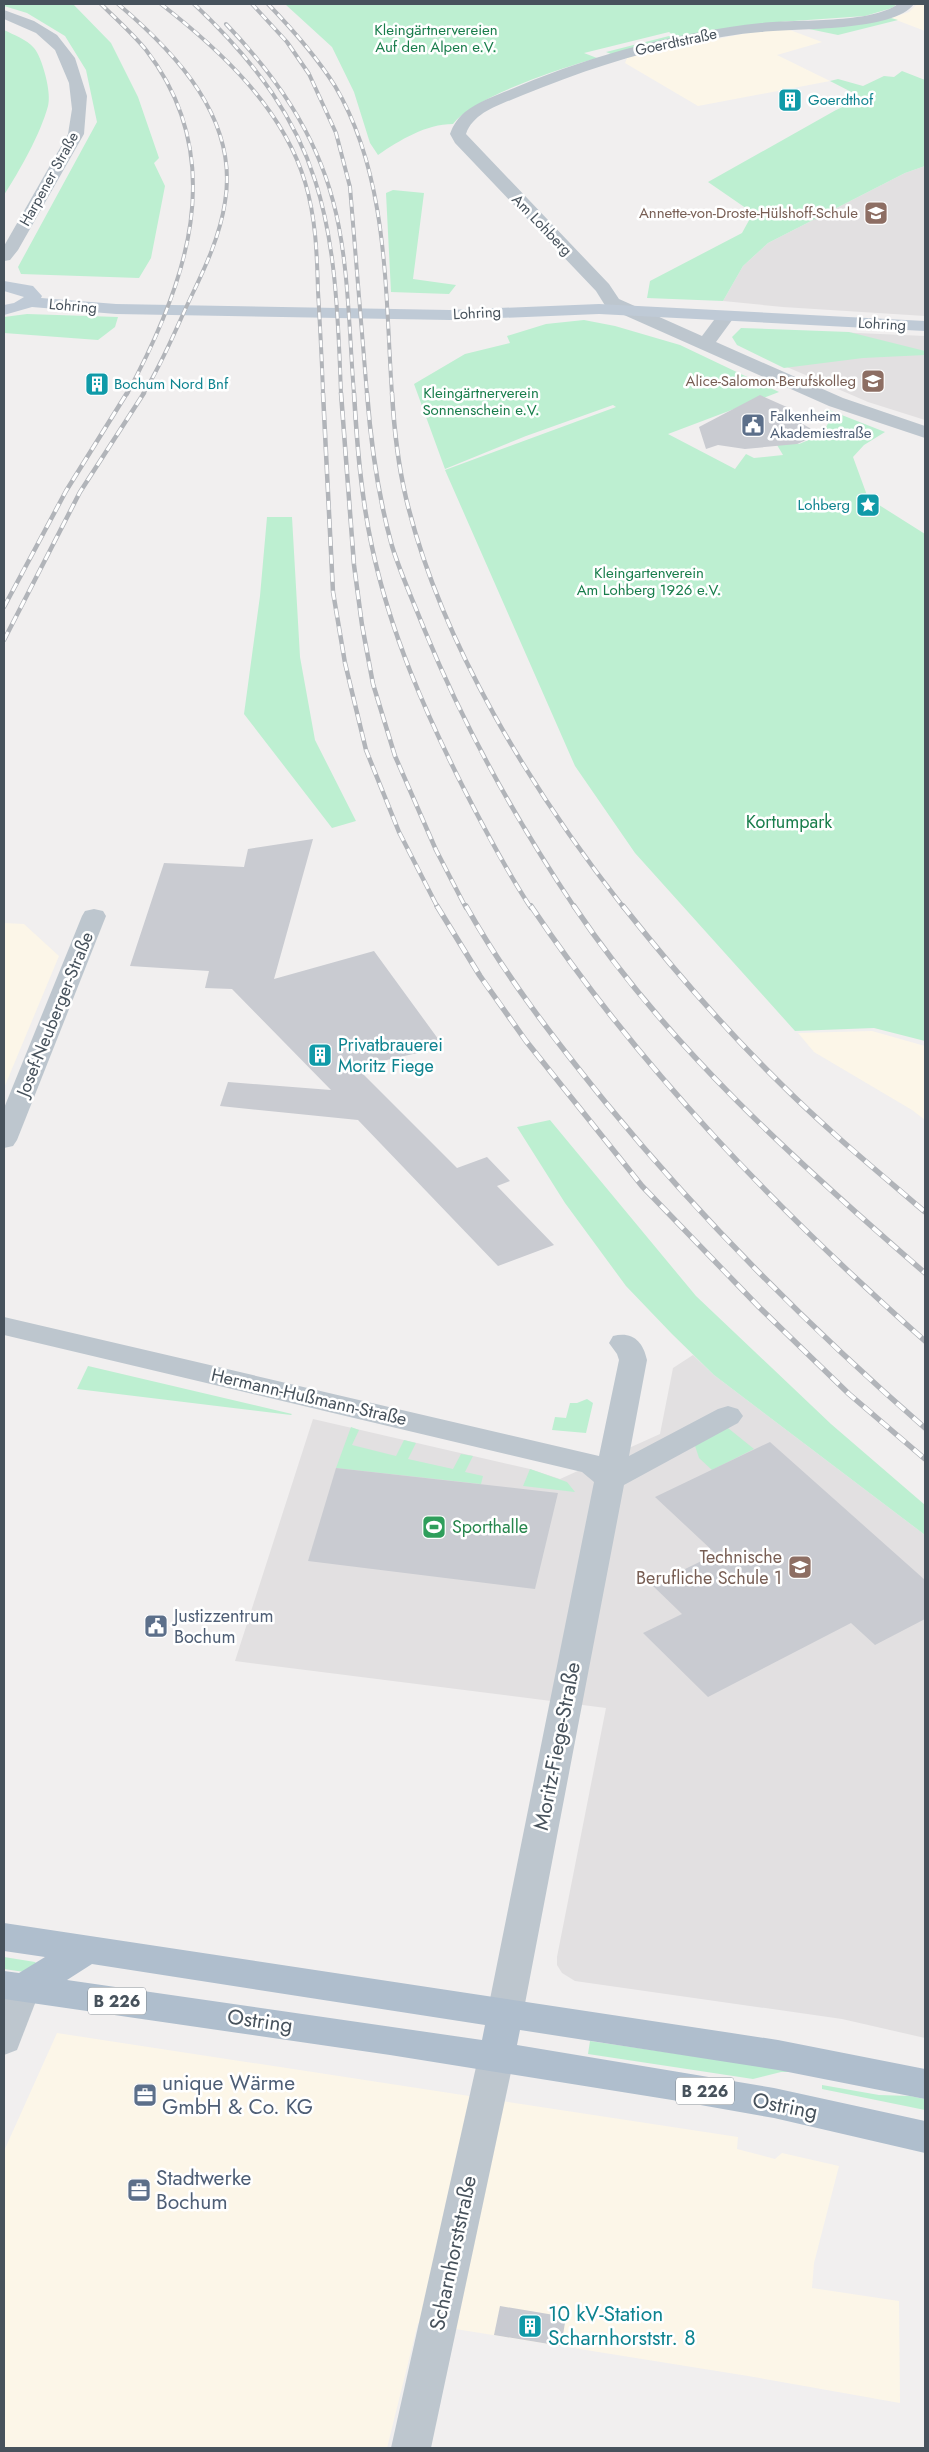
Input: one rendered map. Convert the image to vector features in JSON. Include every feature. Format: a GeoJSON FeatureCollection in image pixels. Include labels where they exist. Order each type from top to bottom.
{"type":"FeatureCollection","features":[{"type":"Feature","properties":{"kind":"main road"},"geometry":{"type":"LineString","coordinates":[[4,1937],[89,1949],[230,1973],[778,2055],[925,2084]]}},
{"type":"Feature","properties":{"kind":"main road"},"geometry":{"type":"LineString","coordinates":[[13,1986],[89,1949]]}},
{"type":"Feature","properties":{"kind":"main road","name":"Ostring"},"geometry":{"type":"LineString","coordinates":[[13,1986],[396,2041],[774,2103],[925,2137]]}},
{"type":"Feature","properties":{"kind":"main road"},"geometry":{"type":"LineString","coordinates":[[496,2058],[505,2014]]}},
{"type":"Feature","properties":{"kind":"street","name":"Goerdtstraße"},"geometry":{"type":"LineString","coordinates":[[459,128],[467,118],[481,108],[558,75],[632,52],[707,35],[765,26],[872,18],[889,14],[907,4]]}},
{"type":"Feature","properties":{"kind":"street","name":"Harpener Straße"},"geometry":{"type":"LineString","coordinates":[[4,14],[35,26],[57,44],[69,62],[76,83],[80,118],[76,134],[10,250],[4,256]]}},
{"type":"Feature","properties":{"kind":"street","name":"Am Lohberg"},"geometry":{"type":"LineString","coordinates":[[459,128],[458,134],[461,140],[603,288],[612,303],[836,402],[925,432]]}},
{"type":"Feature","properties":{"kind":"street","name":"Lohring"},"geometry":{"type":"LineString","coordinates":[[4,286],[27,290],[33,296],[30,302]]}},
{"type":"Feature","properties":{"kind":"street","name":"Lohring"},"geometry":{"type":"LineString","coordinates":[[4,310],[30,302],[77,308],[116,310],[450,315],[599,309],[925,326]]}},
{"type":"Feature","properties":{"kind":"street"},"geometry":{"type":"LineString","coordinates":[[706,344],[726,316]]}},
{"type":"Feature","properties":{"kind":"street","name":"Josef-Neuberger-Straße"},"geometry":{"type":"LineString","coordinates":[[4,1140],[94,916]]}},
{"type":"Feature","properties":{"kind":"street","name":"Hermann-Hußmann-Straße"},"geometry":{"type":"LineString","coordinates":[[4,1326],[592,1464],[610,1479]]}},
{"type":"Feature","properties":{"kind":"street","name":"Moritz-Fiege-Straße"},"geometry":{"type":"LineString","coordinates":[[505,2014],[634,1360],[632,1351],[623,1343]]}},
{"type":"Feature","properties":{"kind":"street"},"geometry":{"type":"LineString","coordinates":[[610,1479],[728,1416]]}},
{"type":"Feature","properties":{"kind":"street"},"geometry":{"type":"LineString","coordinates":[[4,2040],[13,1986]]}},
{"type":"Feature","properties":{"kind":"street","name":"Scharnhorststraße"},"geometry":{"type":"LineString","coordinates":[[410,2448],[496,2058]]}},
{"type":"Feature","properties":{"kind":"shaded area"},"geometry":{"type":"Polygon","coordinates":[[[917,4],[925,4],[925,31],[891,18],[909,12],[917,4]]]}},
{"type":"Feature","properties":{"kind":"shaded area"},"geometry":{"type":"Polygon","coordinates":[[[768,29],[790,30],[822,42],[777,55],[830,81],[698,106],[625,63],[627,58],[634,55],[768,29]]]}},
{"type":"Feature","properties":{"kind":"shaded area","name":"Annette-von-Droste-Hülshoff-Schule"},"geometry":{"type":"Polygon","coordinates":[[[925,166],[925,316],[783,307],[723,301],[743,266],[768,243],[905,173],[925,166]]]}},
{"type":"Feature","properties":{"kind":"shaded area","name":"Alice-Salomon-Berufskolleg"},"geometry":{"type":"Polygon","coordinates":[[[835,332],[925,336],[925,420],[868,402],[773,361],[835,332]]]}},
{"type":"Feature","properties":{"kind":"shaded area"},"geometry":{"type":"Polygon","coordinates":[[[4,923],[24,924],[59,956],[4,1088],[4,923]]]}},
{"type":"Feature","properties":{"kind":"shaded area"},"geometry":{"type":"Polygon","coordinates":[[[872,1031],[925,1046],[925,1120],[912,1110],[814,1052],[798,1033],[872,1031]]]}},
{"type":"Feature","properties":{"kind":"shaded area"},"geometry":{"type":"Polygon","coordinates":[[[693,1355],[714,1375],[925,1535],[925,2038],[842,2019],[575,1981],[562,1973],[557,1965],[557,1957],[606,1708],[235,1661],[313,1419],[530,1469],[560,1479],[660,1434],[673,1368],[693,1355]]]}},
{"type":"Feature","properties":{"kind":"shaded area"},"geometry":{"type":"Polygon","coordinates":[[[57,2033],[738,2137],[737,2149],[775,2159],[782,2153],[839,2166],[814,2263],[812,2288],[899,2301],[900,2403],[748,2376],[418,2323],[387,2448],[4,2448],[4,2151],[57,2033]]]}},
{"type":"Feature","properties":{"kind":"green space"},"geometry":{"type":"Polygon","coordinates":[[[4,4],[73,4],[111,43],[138,97],[159,158],[154,163],[165,186],[151,258],[139,278],[21,274],[18,267],[97,122],[86,70],[65,36],[27,13],[4,6],[4,4]]]}},
{"type":"Feature","properties":{"kind":"green space","name":"Kleingärtnervereien Auf den Alpen e.V."},"geometry":{"type":"Polygon","coordinates":[[[285,4],[897,4],[892,8],[865,16],[779,22],[611,54],[606,52],[673,35],[669,32],[584,53],[597,58],[542,76],[499,93],[480,103],[453,124],[423,130],[378,155],[370,143],[354,92],[332,47],[285,4]]]}},
{"type":"Feature","properties":{"kind":"green space"},"geometry":{"type":"Polygon","coordinates":[[[891,18],[898,20],[838,35],[809,29],[891,18]]]}},
{"type":"Feature","properties":{"kind":"green space"},"geometry":{"type":"Polygon","coordinates":[[[4,30],[27,42],[34,48],[46,76],[49,100],[35,140],[4,195],[4,30]]]}},
{"type":"Feature","properties":{"kind":"green space"},"geometry":{"type":"Polygon","coordinates":[[[902,71],[925,80],[925,166],[905,173],[768,243],[743,266],[723,301],[647,298],[650,281],[742,233],[753,213],[708,182],[836,110],[863,98],[830,81],[838,79],[863,86],[884,76],[894,77],[902,71]]]}},
{"type":"Feature","properties":{"kind":"green space"},"geometry":{"type":"Polygon","coordinates":[[[393,190],[424,193],[413,279],[456,285],[449,294],[391,292],[386,193],[393,190]]]}},
{"type":"Feature","properties":{"kind":"green space"},"geometry":{"type":"Polygon","coordinates":[[[27,314],[118,317],[115,327],[98,340],[4,333],[4,317],[27,314]]]}},
{"type":"Feature","properties":{"kind":"green space"},"geometry":{"type":"Polygon","coordinates":[[[584,320],[615,326],[680,345],[779,392],[668,434],[735,469],[746,454],[754,458],[783,455],[777,445],[779,435],[799,444],[823,434],[829,421],[817,415],[829,410],[885,432],[864,445],[853,457],[868,498],[925,534],[925,1041],[874,1028],[795,1031],[635,853],[575,766],[445,470],[616,407],[613,405],[526,436],[445,469],[414,384],[465,354],[510,343],[507,336],[546,324],[584,320]]]}},
{"type":"Feature","properties":{"kind":"green space"},"geometry":{"type":"Polygon","coordinates":[[[741,328],[849,332],[925,351],[925,355],[863,358],[784,368],[737,345],[732,337],[741,328]]]}},
{"type":"Feature","properties":{"kind":"green space"},"geometry":{"type":"Polygon","coordinates":[[[267,517],[292,517],[300,657],[315,740],[356,821],[332,828],[244,714],[260,596],[267,517]]]}},
{"type":"Feature","properties":{"kind":"green space"},"geometry":{"type":"Polygon","coordinates":[[[550,1120],[696,1296],[831,1424],[925,1505],[925,1535],[714,1375],[626,1286],[565,1203],[517,1127],[550,1120]]]}},
{"type":"Feature","properties":{"kind":"green space"},"geometry":{"type":"Polygon","coordinates":[[[88,1366],[292,1414],[77,1389],[88,1366]]]}},
{"type":"Feature","properties":{"kind":"green space"},"geometry":{"type":"Polygon","coordinates":[[[587,1399],[593,1403],[586,1433],[552,1430],[555,1417],[566,1418],[570,1403],[577,1403],[587,1399]]]}},
{"type":"Feature","properties":{"kind":"green space"},"geometry":{"type":"Polygon","coordinates":[[[723,1424],[754,1449],[712,1470],[699,1458],[694,1443],[723,1424]]]}},
{"type":"Feature","properties":{"kind":"green space"},"geometry":{"type":"Polygon","coordinates":[[[351,1427],[359,1430],[352,1445],[396,1456],[404,1440],[416,1443],[408,1459],[453,1469],[461,1454],[473,1456],[465,1472],[483,1476],[481,1484],[336,1468],[351,1427]]]}},
{"type":"Feature","properties":{"kind":"green space"},"geometry":{"type":"Polygon","coordinates":[[[530,1469],[567,1482],[575,1492],[523,1486],[530,1469]]]}},
{"type":"Feature","properties":{"kind":"green space"},"geometry":{"type":"Polygon","coordinates":[[[4,1957],[35,1962],[37,1964],[31,1973],[4,1969],[4,1957]]]}},
{"type":"Feature","properties":{"kind":"green space"},"geometry":{"type":"Polygon","coordinates":[[[590,2041],[801,2072],[781,2072],[753,2079],[588,2054],[590,2041]]]}},
{"type":"Feature","properties":{"kind":"green space"},"geometry":{"type":"Polygon","coordinates":[[[822,2085],[879,2095],[910,2096],[925,2099],[925,2110],[822,2089],[822,2085]]]}},
{"type":"Feature","properties":{"kind":"building","name":"Falkenheim Akademiestraße"},"geometry":{"type":"Polygon","coordinates":[[[760,395],[789,408],[782,412],[820,434],[797,444],[745,449],[718,445],[706,449],[699,427],[760,395]]]}},
{"type":"Feature","properties":{"kind":"building","name":"Privatbrauerei Moritz Fiege"},"geometry":{"type":"Polygon","coordinates":[[[313,839],[274,979],[374,951],[444,1047],[356,1067],[457,1168],[487,1157],[510,1181],[497,1186],[554,1245],[498,1266],[358,1120],[220,1106],[228,1082],[331,1090],[232,989],[205,988],[209,971],[130,966],[164,863],[244,867],[248,849],[313,839]]]}},
{"type":"Feature","properties":{"kind":"building","name":"Technische Berufliche Schule 1"},"geometry":{"type":"Polygon","coordinates":[[[770,1442],[925,1580],[925,1619],[875,1645],[851,1623],[708,1697],[643,1633],[682,1614],[652,1585],[716,1554],[655,1497],[770,1442]]]}},
{"type":"Feature","properties":{"kind":"building","name":"Sporthalle"},"geometry":{"type":"Polygon","coordinates":[[[336,1468],[558,1493],[535,1589],[308,1561],[336,1468]]]}},
{"type":"Feature","properties":{"kind":"building","name":"10 kV-Station Scharnhorststr. 8"},"geometry":{"type":"Polygon","coordinates":[[[500,2306],[566,2317],[561,2346],[494,2335],[500,2306]]]}},
{"type":"Feature","properties":{"kind":"railway"},"geometry":{"type":"LineString","coordinates":[[101,4],[146,50],[172,92],[187,135],[193,178],[190,222],[181,266],[167,310],[127,394]]}},
{"type":"Feature","properties":{"kind":"railway"},"geometry":{"type":"LineString","coordinates":[[118,4],[161,44],[181,66],[198,90],[213,116],[222,143],[227,172],[223,215],[211,252],[168,347],[143,394]]}},
{"type":"Feature","properties":{"kind":"railway"},"geometry":{"type":"LineString","coordinates":[[161,4],[205,41],[247,82],[282,129],[295,155],[309,196],[314,223],[323,394]]}},
{"type":"Feature","properties":{"kind":"railway"},"geometry":{"type":"LineString","coordinates":[[194,4],[238,50],[272,93],[297,136],[315,181],[327,227],[334,277],[341,394]]}},
{"type":"Feature","properties":{"kind":"railway"},"geometry":{"type":"LineString","coordinates":[[252,4],[287,42],[309,74],[336,133],[350,187],[367,394]]}},
{"type":"Feature","properties":{"kind":"railway"},"geometry":{"type":"LineString","coordinates":[[268,4],[304,44],[335,86],[353,121],[366,158],[381,236],[392,394]]}},
{"type":"Feature","properties":{"kind":"railway"},"geometry":{"type":"LineString","coordinates":[[226,24],[277,84],[304,128],[316,151],[325,176],[333,201],[342,247],[348,297],[354,394]]}},
{"type":"Feature","properties":{"kind":"railway"},"geometry":{"type":"LineString","coordinates":[[4,607],[66,491],[127,393]]}},
{"type":"Feature","properties":{"kind":"railway"},"geometry":{"type":"LineString","coordinates":[[4,640],[80,492],[144,393]]}},
{"type":"Feature","properties":{"kind":"railway"},"geometry":{"type":"LineString","coordinates":[[323,393],[333,592],[345,663],[366,750],[399,832],[438,908]]}},
{"type":"Feature","properties":{"kind":"railway"},"geometry":{"type":"LineString","coordinates":[[341,393],[354,565],[362,625],[373,684],[395,756],[436,850],[466,908]]}},
{"type":"Feature","properties":{"kind":"railway"},"geometry":{"type":"LineString","coordinates":[[354,393],[365,509],[372,547],[388,610],[410,671],[436,731],[496,850],[531,908]]}},
{"type":"Feature","properties":{"kind":"railway"},"geometry":{"type":"LineString","coordinates":[[367,393],[379,489],[399,568],[474,739],[512,808],[575,908]]}},
{"type":"Feature","properties":{"kind":"railway"},"geometry":{"type":"LineString","coordinates":[[392,393],[397,446],[406,498],[422,553],[442,607],[466,661],[524,765],[556,815],[624,908]]}},
{"type":"Feature","properties":{"kind":"railway"},"geometry":{"type":"LineString","coordinates":[[437,906],[480,976],[526,1041],[642,1186],[759,1307],[849,1394],[925,1459]]}},
{"type":"Feature","properties":{"kind":"railway"},"geometry":{"type":"LineString","coordinates":[[466,906],[481,932],[532,1008],[643,1147],[719,1231],[799,1312],[840,1352],[925,1428]]}},
{"type":"Feature","properties":{"kind":"railway"},"geometry":{"type":"LineString","coordinates":[[531,906],[573,966],[618,1025],[714,1136],[817,1241],[925,1341]]}},
{"type":"Feature","properties":{"kind":"railway"},"geometry":{"type":"LineString","coordinates":[[574,906],[611,958],[651,1008],[693,1055],[783,1146],[925,1273]]}},
{"type":"Feature","properties":{"kind":"railway"},"geometry":{"type":"LineString","coordinates":[[623,906],[699,997],[759,1062],[833,1133],[925,1212]]}},
{"type":"Feature","properties":{"kind":"place","name":"Goerdthof"},"geometry":{"type":"Point","coordinates":[790,100]}},
{"type":"Feature","properties":{"kind":"place","name":"Annette-von-Droste-Hülshoff-Schule"},"geometry":{"type":"Point","coordinates":[876,213]}},
{"type":"Feature","properties":{"kind":"place","name":"Alice-Salomon-Berufskolleg"},"geometry":{"type":"Point","coordinates":[873,381]}},
{"type":"Feature","properties":{"kind":"place","name":"Bochum Nord Bnf"},"geometry":{"type":"Point","coordinates":[97,384]}},
{"type":"Feature","properties":{"kind":"place","name":"Falkenheim Akademiestraße"},"geometry":{"type":"Point","coordinates":[753,425]}},
{"type":"Feature","properties":{"kind":"place","name":"Lohberg"},"geometry":{"type":"Point","coordinates":[868,505]}},
{"type":"Feature","properties":{"kind":"place","name":"Privatbrauerei Moritz Fiege"},"geometry":{"type":"Point","coordinates":[320,1055]}},
{"type":"Feature","properties":{"kind":"place","name":"Sporthalle"},"geometry":{"type":"Point","coordinates":[434,1527]}},
{"type":"Feature","properties":{"kind":"place","name":"Technische Berufliche Schule 1"},"geometry":{"type":"Point","coordinates":[800,1567]}},
{"type":"Feature","properties":{"kind":"place","name":"Justizzentrum Bochum"},"geometry":{"type":"Point","coordinates":[156,1626]}},
{"type":"Feature","properties":{"kind":"place","name":"unique Wärme GmbH & Co. KG"},"geometry":{"type":"Point","coordinates":[145,2095]}},
{"type":"Feature","properties":{"kind":"place","name":"Stadtwerke Bochum"},"geometry":{"type":"Point","coordinates":[139,2190]}},
{"type":"Feature","properties":{"kind":"place","name":"10 kV-Station Scharnhorststr. 8"},"geometry":{"type":"Point","coordinates":[530,2326]}},
{"type":"Feature","properties":{"kind":"park label","name":"Kleingärtnerverein Sonnenschein e.V."},"geometry":{"type":"Point","coordinates":[481,402]}},
{"type":"Feature","properties":{"kind":"park label","name":"Kleingartenverein Am Lohberg 1926 e.V."},"geometry":{"type":"Point","coordinates":[649,582]}},
{"type":"Feature","properties":{"kind":"park label","name":"Kortumpark"},"geometry":{"type":"Point","coordinates":[789,822]}}]}
